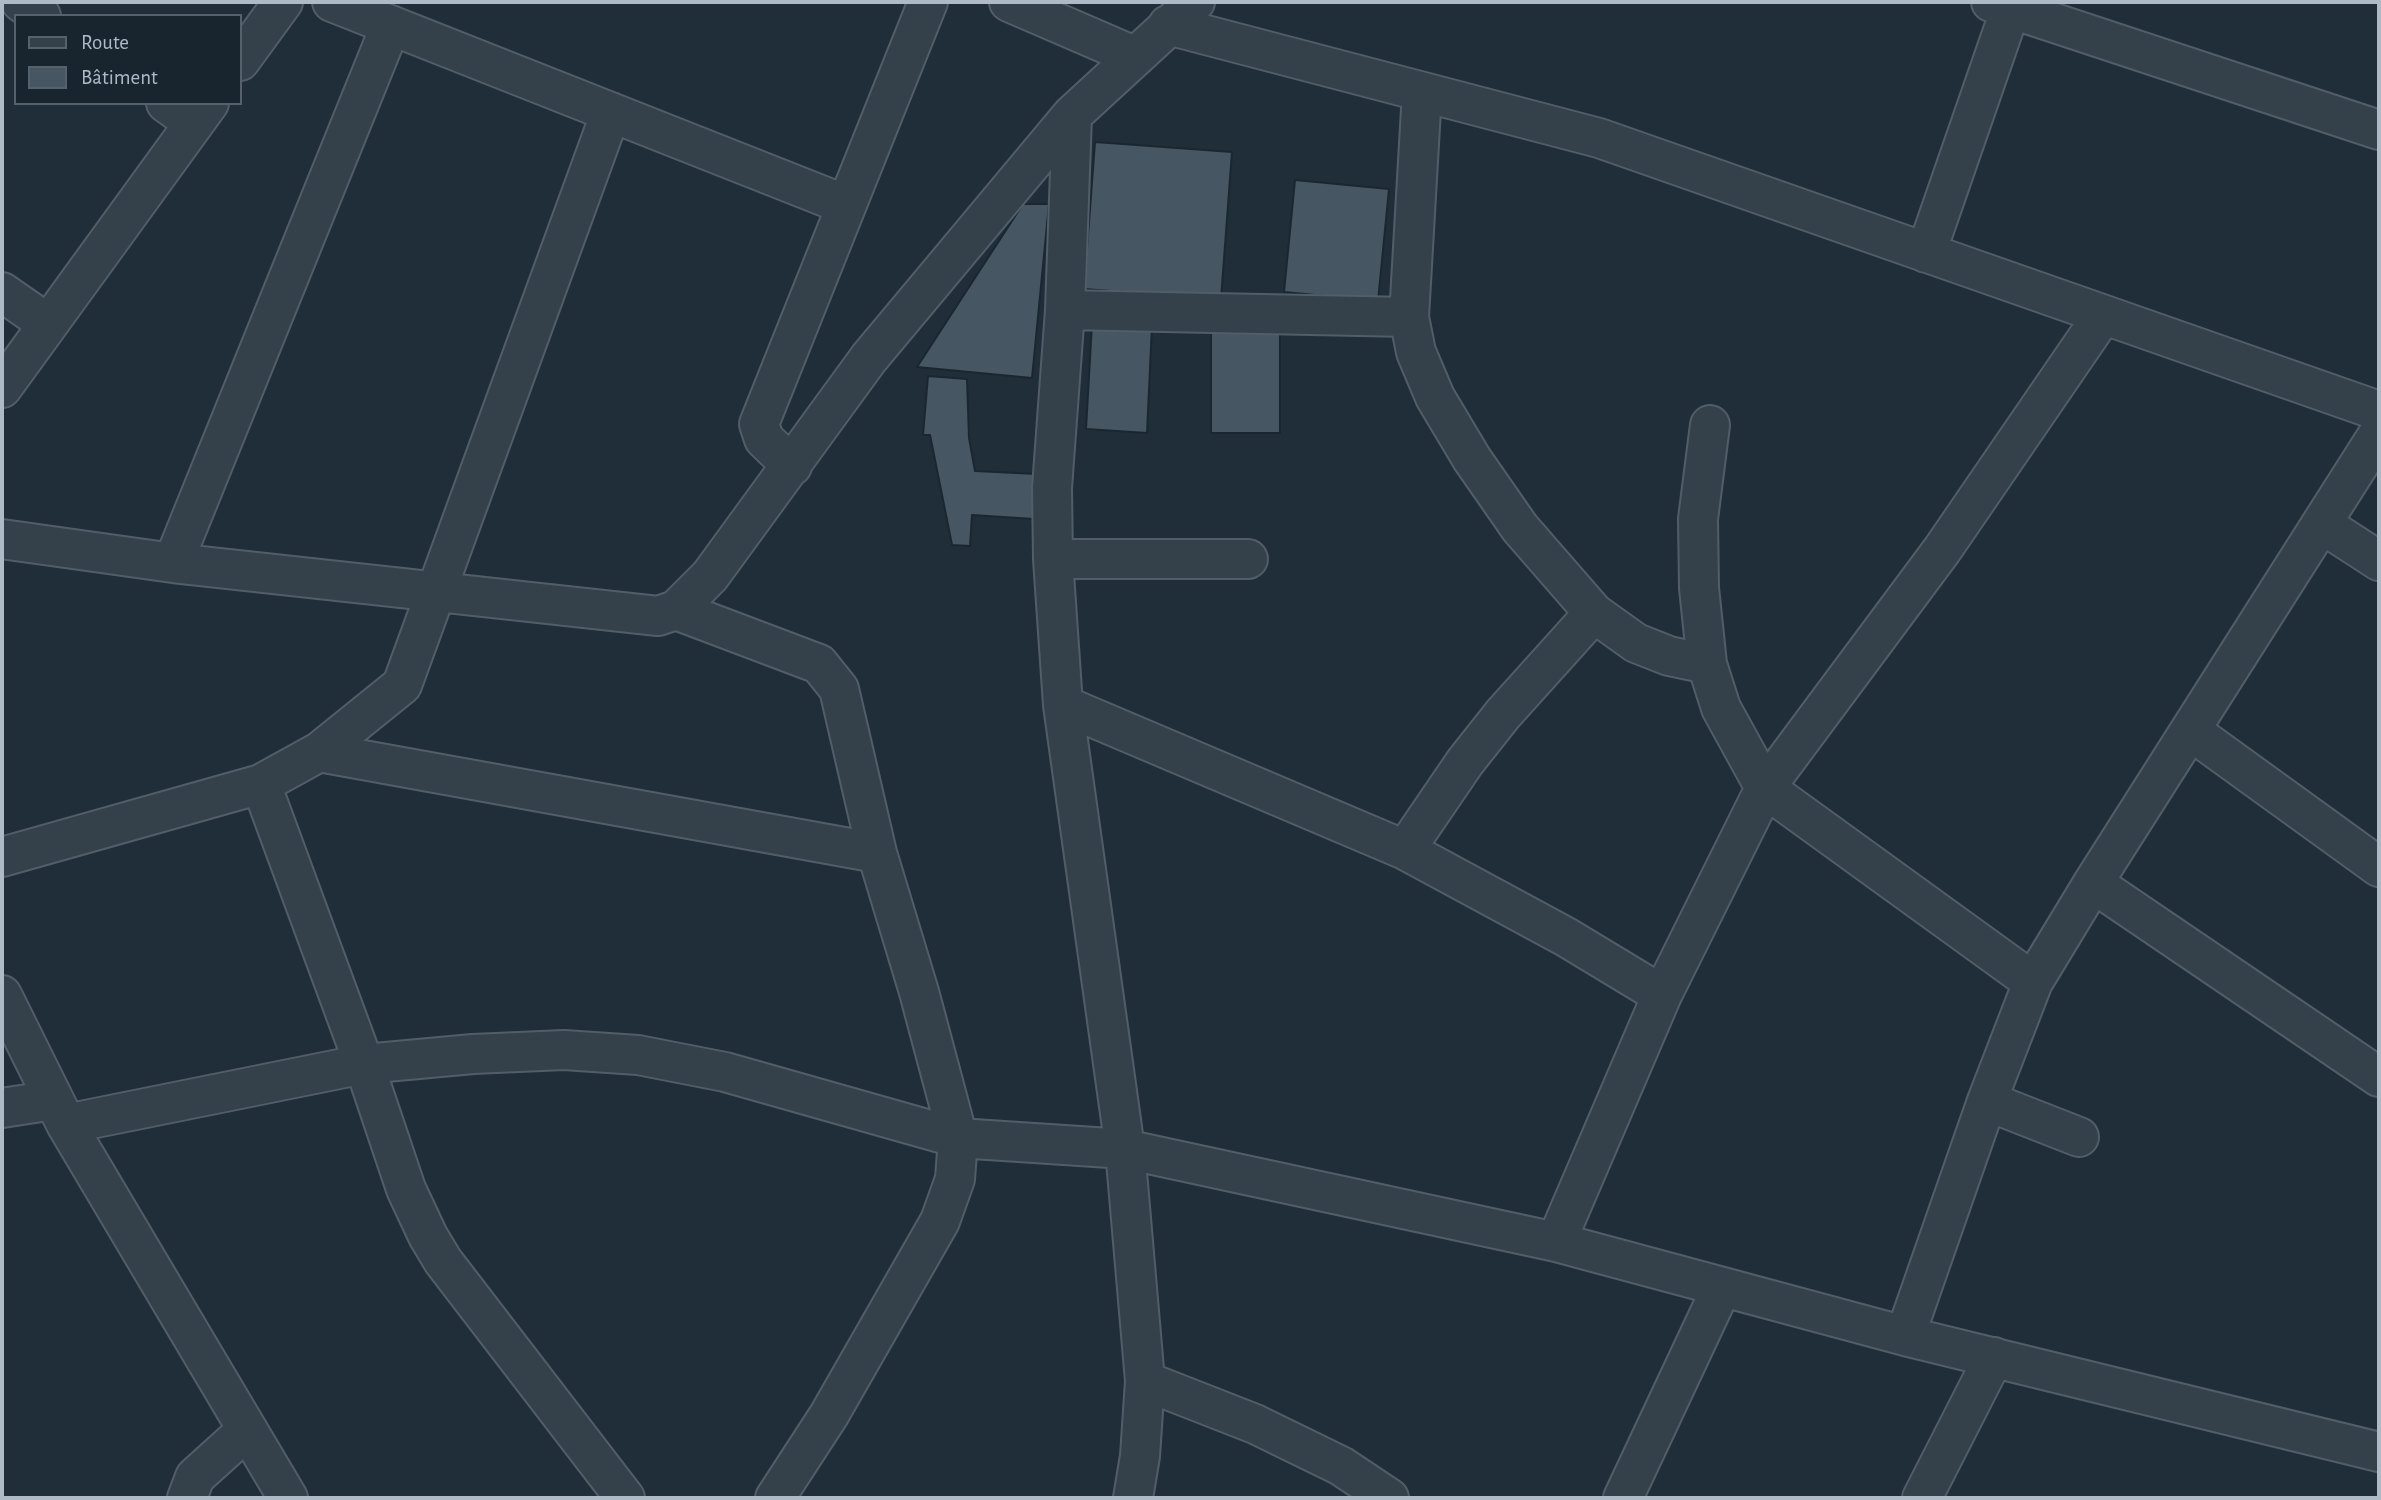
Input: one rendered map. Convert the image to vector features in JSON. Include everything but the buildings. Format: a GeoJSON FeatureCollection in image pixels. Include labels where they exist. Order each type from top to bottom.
{"type":"FeatureCollection","features":[{"type":"Feature","properties":{"kind":"street"},"geometry":{"type":"LineString","coordinates":[[21,2],[38,14]]}},
{"type":"Feature","properties":{"kind":"street"},"geometry":{"type":"LineString","coordinates":[[242,58],[283,2]]}},
{"type":"Feature","properties":{"kind":"street"},"geometry":{"type":"LineString","coordinates":[[332,2],[846,205]]}},
{"type":"Feature","properties":{"kind":"street"},"geometry":{"type":"LineString","coordinates":[[792,466],[764,439],[759,424],[928,2]]}},
{"type":"Feature","properties":{"kind":"street"},"geometry":{"type":"LineString","coordinates":[[1009,2],[1134,56]]}},
{"type":"Feature","properties":{"kind":"street"},"geometry":{"type":"LineString","coordinates":[[1926,253],[2005,4],[2379,130]]}},
{"type":"Feature","properties":{"kind":"street"},"geometry":{"type":"LineString","coordinates":[[2,539],[173,563],[658,616],[676,610],[710,576],[869,358],[1072,115],[1181,13],[1422,92],[1599,138],[2379,411]]}},
{"type":"Feature","properties":{"kind":"street"},"geometry":{"type":"LineString","coordinates":[[173,563],[391,25]]}},
{"type":"Feature","properties":{"kind":"street"},"geometry":{"type":"LineString","coordinates":[[1422,92],[1409,317],[1416,352],[1435,397],[1472,458],[1520,528],[1594,613],[1636,643],[1669,656],[1707,664]]}},
{"type":"Feature","properties":{"kind":"street"},"geometry":{"type":"LineString","coordinates":[[2,388],[48,324],[190,110]]}},
{"type":"Feature","properties":{"kind":"street"},"geometry":{"type":"LineString","coordinates":[[2,857],[261,784],[319,752],[402,685],[611,112]]}},
{"type":"Feature","properties":{"kind":"street"},"geometry":{"type":"LineString","coordinates":[[1072,115],[1065,310],[1052,488],[1053,559],[1063,705],[1125,1149],[1145,1381],[1140,1456],[1133,1498]]}},
{"type":"Feature","properties":{"kind":"street"},"geometry":{"type":"LineString","coordinates":[[2,292],[48,324]]}},
{"type":"Feature","properties":{"kind":"street"},"geometry":{"type":"LineString","coordinates":[[1065,310],[1409,317]]}},
{"type":"Feature","properties":{"kind":"street"},"geometry":{"type":"LineString","coordinates":[[1556,1242],[1662,995],[1765,788],[1942,550],[2103,315]]}},
{"type":"Feature","properties":{"kind":"street"},"geometry":{"type":"LineString","coordinates":[[1710,425],[1698,519],[1699,588],[1707,664],[1721,708],[1765,788],[2033,982]]}},
{"type":"Feature","properties":{"kind":"street"},"geometry":{"type":"LineString","coordinates":[[1905,1336],[1987,1101],[2033,982],[2379,433]]}},
{"type":"Feature","properties":{"kind":"street"},"geometry":{"type":"LineString","coordinates":[[2322,524],[2379,561]]}},
{"type":"Feature","properties":{"kind":"street"},"geometry":{"type":"LineString","coordinates":[[1053,559],[1248,559]]}},
{"type":"Feature","properties":{"kind":"street"},"geometry":{"type":"LineString","coordinates":[[676,610],[819,664],[839,689],[877,853],[919,992],[958,1138],[955,1179],[940,1221],[829,1415],[775,1498]]}},
{"type":"Feature","properties":{"kind":"street"},"geometry":{"type":"LineString","coordinates":[[1405,850],[1495,723],[1594,613]]}},
{"type":"Feature","properties":{"kind":"street"},"geometry":{"type":"LineString","coordinates":[[1063,705],[1405,850],[1566,937],[1662,995]]}},
{"type":"Feature","properties":{"kind":"street"},"geometry":{"type":"LineString","coordinates":[[2191,731],[2379,867]]}},
{"type":"Feature","properties":{"kind":"street"},"geometry":{"type":"LineString","coordinates":[[319,752],[877,853]]}},
{"type":"Feature","properties":{"kind":"street"},"geometry":{"type":"LineString","coordinates":[[261,784],[406,1189],[428,1236],[443,1261],[625,1498]]}},
{"type":"Feature","properties":{"kind":"street"},"geometry":{"type":"LineString","coordinates":[[2093,883],[2379,1077]]}},
{"type":"Feature","properties":{"kind":"street"},"geometry":{"type":"LineString","coordinates":[[2,995],[60,1112],[288,1498]]}},
{"type":"Feature","properties":{"kind":"street"},"geometry":{"type":"LineString","coordinates":[[2,1108],[60,1112],[363,1064],[473,1054],[565,1050],[638,1055],[725,1072],[958,1138],[1125,1149],[1556,1242],[1905,1336],[2379,1452]]}},
{"type":"Feature","properties":{"kind":"street"},"geometry":{"type":"LineString","coordinates":[[1987,1101],[2079,1137]]}},
{"type":"Feature","properties":{"kind":"street"},"geometry":{"type":"LineString","coordinates":[[1623,1498],[1722,1287]]}},
{"type":"Feature","properties":{"kind":"street"},"geometry":{"type":"LineString","coordinates":[[1922,1498],[1994,1357]]}},
{"type":"Feature","properties":{"kind":"street"},"geometry":{"type":"LineString","coordinates":[[1145,1381],[1255,1424],[1341,1466],[1389,1498]]}},
{"type":"Feature","properties":{"kind":"street"},"geometry":{"type":"LineString","coordinates":[[187,1498],[195,1477],[247,1430]]}}]}
